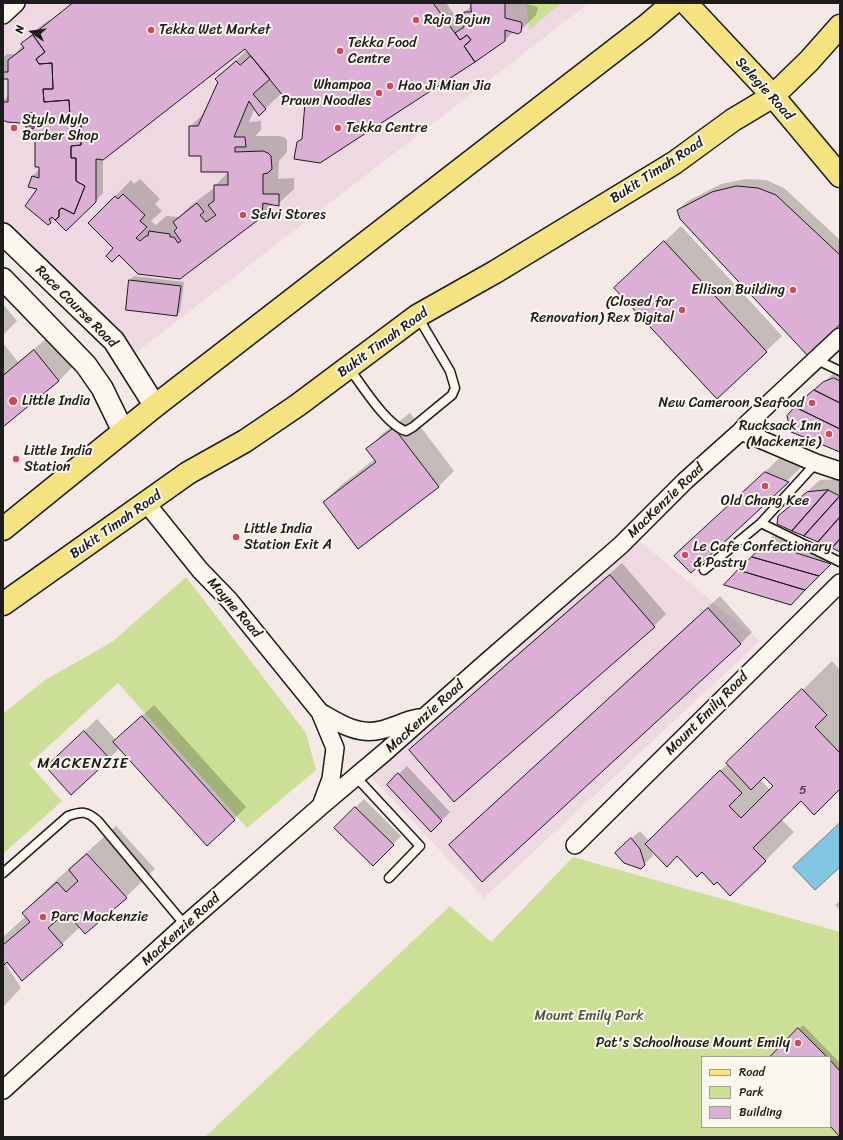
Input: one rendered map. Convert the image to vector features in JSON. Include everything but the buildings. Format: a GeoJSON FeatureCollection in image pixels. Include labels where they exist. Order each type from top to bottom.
{"type":"FeatureCollection","features":[{"type":"Feature","properties":{"kind":"main road"},"geometry":{"type":"LineString","coordinates":[[3,529],[123,431],[640,31],[673,3]]}},
{"type":"Feature","properties":{"kind":"main road","name":"Selegie Road"},"geometry":{"type":"LineString","coordinates":[[686,3],[773,96],[840,176]]}},
{"type":"Feature","properties":{"kind":"main road","name":"Bukit Timah Road"},"geometry":{"type":"LineString","coordinates":[[3,604],[147,504],[188,473],[245,441],[298,405],[417,316],[495,272],[674,163],[733,120],[773,96],[809,61],[840,26]]}},
{"type":"Feature","properties":{"kind":"street"},"geometry":{"type":"LineString","coordinates":[[3,15],[16,3]]}},
{"type":"Feature","properties":{"kind":"street","name":"Race Course Road"},"geometry":{"type":"LineString","coordinates":[[3,234],[114,341],[155,406]]}},
{"type":"Feature","properties":{"kind":"street"},"geometry":{"type":"LineString","coordinates":[[3,275],[24,254]]}},
{"type":"Feature","properties":{"kind":"street"},"geometry":{"type":"LineString","coordinates":[[3,279],[86,365],[102,388],[123,431]]}},
{"type":"Feature","properties":{"kind":"street","name":"MacKenzie Road"},"geometry":{"type":"LineString","coordinates":[[3,1090],[185,925],[621,545],[685,481],[741,431],[840,336]]}},
{"type":"Feature","properties":{"kind":"street"},"geometry":{"type":"LineString","coordinates":[[741,431],[816,463],[840,471]]}},
{"type":"Feature","properties":{"kind":"street","name":"Mayne Road"},"geometry":{"type":"LineString","coordinates":[[147,504],[200,570],[230,601],[320,712],[335,748],[331,779],[321,806]]}},
{"type":"Feature","properties":{"kind":"street","name":"Mount Emily Road"},"geometry":{"type":"LineString","coordinates":[[575,845],[840,583]]}},
{"type":"Feature","properties":{"kind":"street","name":"Mayne Road"},"geometry":{"type":"LineString","coordinates":[[320,712],[343,726],[357,731],[379,731],[424,717]]}},
{"type":"Feature","properties":{"kind":"lane"},"geometry":{"type":"LineString","coordinates":[[349,367],[380,408],[396,426],[406,431],[414,427],[452,395],[455,388],[450,371],[417,316]]}},
{"type":"Feature","properties":{"kind":"lane"},"geometry":{"type":"LineString","coordinates":[[816,359],[840,371]]}},
{"type":"Feature","properties":{"kind":"lane"},"geometry":{"type":"LineString","coordinates":[[704,570],[761,524],[816,463]]}},
{"type":"Feature","properties":{"kind":"lane"},"geometry":{"type":"LineString","coordinates":[[761,524],[840,562]]}},
{"type":"Feature","properties":{"kind":"lane"},"geometry":{"type":"LineString","coordinates":[[356,777],[420,846],[389,878]]}},
{"type":"Feature","properties":{"kind":"lane"},"geometry":{"type":"LineString","coordinates":[[3,873],[68,816],[79,812],[90,814],[98,821],[185,925]]}},
{"type":"Feature","properties":{"kind":"shaded area","name":"Little India"},"geometry":{"type":"Polygon","coordinates":[[[3,3],[589,3],[120,365],[3,233],[3,3]]]}},
{"type":"Feature","properties":{"kind":"shaded area"},"geometry":{"type":"Polygon","coordinates":[[[638,540],[760,641],[484,898],[370,775],[638,540]]]}},
{"type":"Feature","properties":{"kind":"green space"},"geometry":{"type":"Polygon","coordinates":[[[526,3],[561,3],[529,30],[526,3]]]}},
{"type":"Feature","properties":{"kind":"green space"},"geometry":{"type":"Polygon","coordinates":[[[186,577],[306,733],[316,770],[247,828],[118,683],[29,764],[62,801],[3,854],[3,714],[45,680],[112,642],[186,577]]]}},
{"type":"Feature","properties":{"kind":"green space","name":"Mount Emily Park"},"geometry":{"type":"Polygon","coordinates":[[[573,857],[840,932],[840,1137],[205,1137],[450,906],[491,942],[573,857]]]}},
{"type":"Feature","properties":{"kind":"water"},"geometry":{"type":"Polygon","coordinates":[[[840,823],[840,867],[815,890],[793,867],[840,823]]]}},
{"type":"Feature","properties":{"kind":"place","name":"Raja Bojun"},"geometry":{"type":"Point","coordinates":[416,20]}},
{"type":"Feature","properties":{"kind":"place","name":"Tekka Wet Market"},"geometry":{"type":"Point","coordinates":[151,30]}},
{"type":"Feature","properties":{"kind":"place","name":"Tekka Food Centre"},"geometry":{"type":"Point","coordinates":[340,51]}},
{"type":"Feature","properties":{"kind":"place","name":"Hao Ji Mian Jia"},"geometry":{"type":"Point","coordinates":[390,86]}},
{"type":"Feature","properties":{"kind":"place","name":"Whampoa Prawn Noodles"},"geometry":{"type":"Point","coordinates":[379,93]}},
{"type":"Feature","properties":{"kind":"place","name":"Stylo Mylo Barber Shop"},"geometry":{"type":"Point","coordinates":[14,128]}},
{"type":"Feature","properties":{"kind":"place","name":"Tekka Centre"},"geometry":{"type":"Point","coordinates":[338,128]}},
{"type":"Feature","properties":{"kind":"place","name":"Selvi Stores"},"geometry":{"type":"Point","coordinates":[243,215]}},
{"type":"Feature","properties":{"kind":"place","name":"Ellison Building"},"geometry":{"type":"Point","coordinates":[793,290]}},
{"type":"Feature","properties":{"kind":"place","name":"(Closed for Renovation) Rex Digital"},"geometry":{"type":"Point","coordinates":[682,310]}},
{"type":"Feature","properties":{"kind":"place","name":"Little India"},"geometry":{"type":"Point","coordinates":[13,401]}},
{"type":"Feature","properties":{"kind":"place","name":"New Cameroon Seafood"},"geometry":{"type":"Point","coordinates":[812,403]}},
{"type":"Feature","properties":{"kind":"place","name":"Rucksack Inn (Mackenzie)"},"geometry":{"type":"Point","coordinates":[829,434]}},
{"type":"Feature","properties":{"kind":"place","name":"Little India Station"},"geometry":{"type":"Point","coordinates":[16,459]}},
{"type":"Feature","properties":{"kind":"place","name":"Old Chang Kee"},"geometry":{"type":"Point","coordinates":[765,486]}},
{"type":"Feature","properties":{"kind":"place","name":"Little India Station Exit A"},"geometry":{"type":"Point","coordinates":[236,537]}},
{"type":"Feature","properties":{"kind":"place","name":"Le Cafe Confectionary & Pastry"},"geometry":{"type":"Point","coordinates":[685,555]}},
{"type":"Feature","properties":{"kind":"place","name":"Parc Mackenzie"},"geometry":{"type":"Point","coordinates":[43,917]}},
{"type":"Feature","properties":{"kind":"place","name":"Pat's Schoolhouse Mount Emily"},"geometry":{"type":"Point","coordinates":[798,1043]}},
{"type":"Feature","properties":{"kind":"district","name":"MACKENZIE"},"geometry":{"type":"Point","coordinates":[83,764]}}]}
